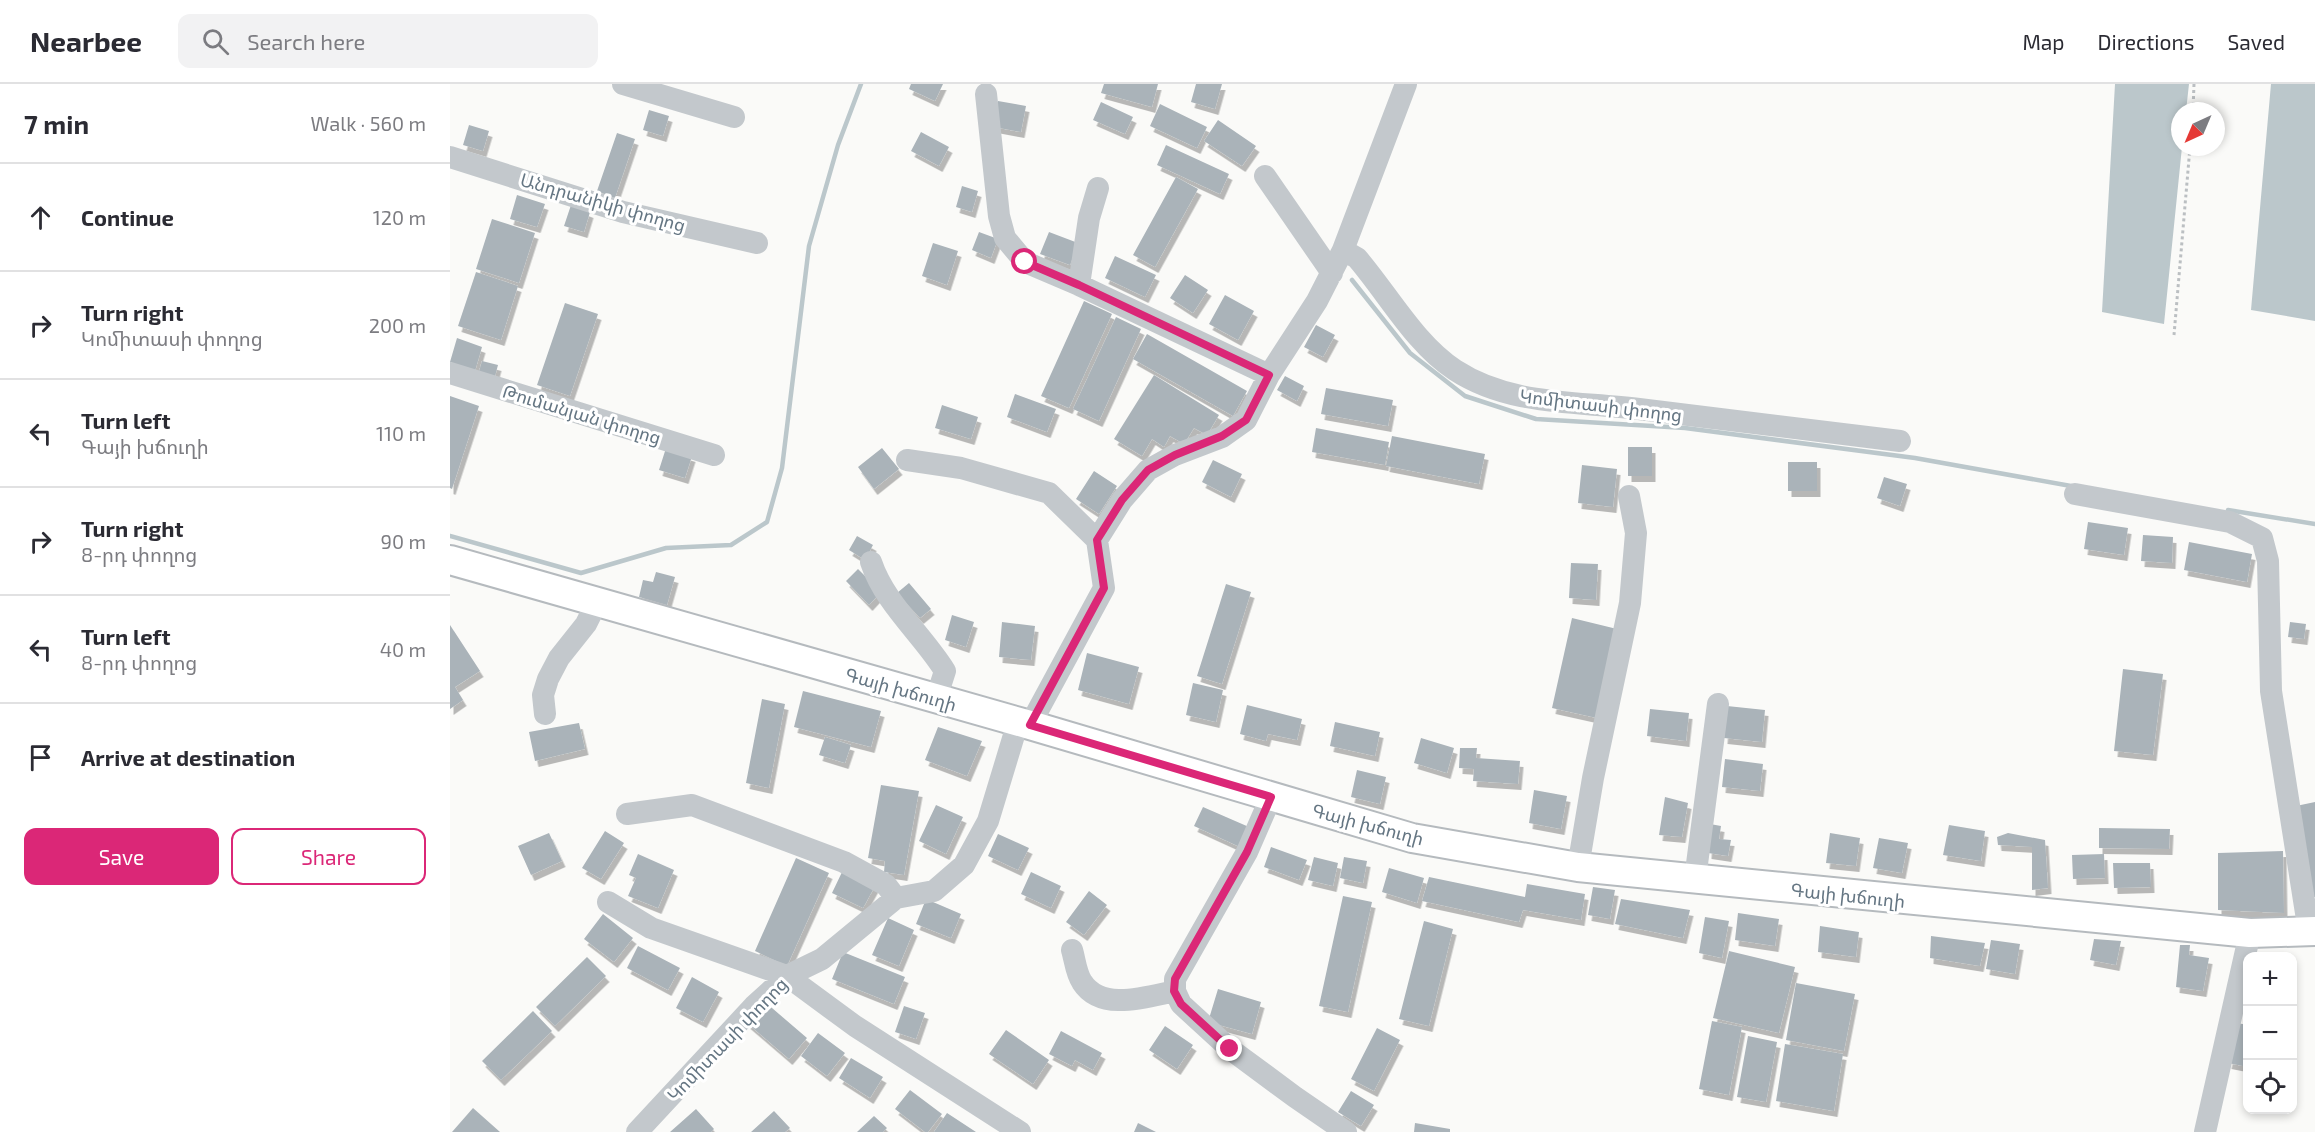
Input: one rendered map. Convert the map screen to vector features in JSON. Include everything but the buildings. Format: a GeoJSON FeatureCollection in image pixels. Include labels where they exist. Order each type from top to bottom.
{"type":"FeatureCollection","features":[{"type":"Feature","properties":{"kind":"main road","name":"Գայի խճուղի"},"geometry":{"type":"LineString","coordinates":[[450,560],[1024,723],[1413,838],[1578,867],[2250,933],[2312,932]]}},
{"type":"Feature","properties":{"kind":"street"},"geometry":{"type":"LineString","coordinates":[[623,84],[734,117]]}},
{"type":"Feature","properties":{"kind":"street"},"geometry":{"type":"LineString","coordinates":[[907,460],[960,468],[1049,493],[1097,540],[1122,500],[1148,470],[1175,455],[1222,436],[1246,420],[1269,375],[1317,301],[1343,250],[1406,84]]}},
{"type":"Feature","properties":{"kind":"street"},"geometry":{"type":"LineString","coordinates":[[986,94],[999,216],[1005,237],[1025,262],[1079,285],[1269,375]]}},
{"type":"Feature","properties":{"kind":"street","name":"Անդրանիկի փողոց"},"geometry":{"type":"LineString","coordinates":[[450,157],[623,212],[757,243]]}},
{"type":"Feature","properties":{"kind":"street"},"geometry":{"type":"LineString","coordinates":[[1265,176],[1332,273]]}},
{"type":"Feature","properties":{"kind":"street"},"geometry":{"type":"LineString","coordinates":[[1079,285],[1089,218],[1098,188]]}},
{"type":"Feature","properties":{"kind":"street","name":"Կոմիտասի փողոց"},"geometry":{"type":"LineString","coordinates":[[1343,250],[1357,258],[1419,338],[1454,370],[1493,389],[1543,401],[1610,405],[1900,441]]}},
{"type":"Feature","properties":{"kind":"street","name":"Թումանյան փողոց"},"geometry":{"type":"LineString","coordinates":[[450,373],[714,455]]}},
{"type":"Feature","properties":{"kind":"street"},"geometry":{"type":"LineString","coordinates":[[2074,494],[2230,522],[2262,538],[2268,561],[2271,691],[2312,932]]}},
{"type":"Feature","properties":{"kind":"street"},"geometry":{"type":"LineString","coordinates":[[1578,867],[1593,778],[1630,603],[1636,533],[1629,496]]}},
{"type":"Feature","properties":{"kind":"street","name":"Կոմիտասի փողոց"},"geometry":{"type":"LineString","coordinates":[[638,1132],[754,1006],[787,976],[822,959],[896,898],[934,891],[964,865],[988,821],[1024,723],[1104,588],[1097,540]]}},
{"type":"Feature","properties":{"kind":"street"},"geometry":{"type":"LineString","coordinates":[[871,562],[876,578],[895,607],[932,651],[945,671],[936,699]]}},
{"type":"Feature","properties":{"kind":"street"},"geometry":{"type":"LineString","coordinates":[[545,714],[543,695],[548,679],[560,658],[586,624],[597,602]]}},
{"type":"Feature","properties":{"kind":"street"},"geometry":{"type":"LineString","coordinates":[[1695,879],[1719,704]]}},
{"type":"Feature","properties":{"kind":"street"},"geometry":{"type":"LineString","coordinates":[[1271,797],[1247,852],[1175,979],[1174,991],[1181,1004],[1230,1049],[1346,1132]]}},
{"type":"Feature","properties":{"kind":"street"},"geometry":{"type":"LineString","coordinates":[[627,814],[692,805],[844,862],[886,885],[896,898]]}},
{"type":"Feature","properties":{"kind":"street"},"geometry":{"type":"LineString","coordinates":[[608,902],[651,928],[787,976],[855,1026],[1020,1132]]}},
{"type":"Feature","properties":{"kind":"street"},"geometry":{"type":"LineString","coordinates":[[2205,1132],[2250,933]]}},
{"type":"Feature","properties":{"kind":"street"},"geometry":{"type":"LineString","coordinates":[[1072,950],[1080,979],[1089,993],[1108,1000],[1134,999],[1174,991]]}},
{"type":"Feature","properties":{"kind":"path"},"geometry":{"type":"LineString","coordinates":[[2193,102],[2194,84]]}},
{"type":"Feature","properties":{"kind":"path"},"geometry":{"type":"LineString","coordinates":[[2174,335],[2189,156]]}},
{"type":"Feature","properties":{"kind":"shaded area"},"geometry":{"type":"Polygon","coordinates":[[[2115,84],[2189,84],[2187,102],[2171,102],[2171,156],[2181,156],[2164,324],[2102,312],[2115,84]]]}},
{"type":"Feature","properties":{"kind":"shaded area"},"geometry":{"type":"Polygon","coordinates":[[[2271,84],[2315,84],[2315,321],[2251,310],[2271,84]]]}},
{"type":"Feature","properties":{"kind":"waterway"},"geometry":{"type":"LineString","coordinates":[[450,536],[581,573],[666,548],[731,545],[767,522],[782,468],[809,246],[838,145],[861,84]]}},
{"type":"Feature","properties":{"kind":"waterway"},"geometry":{"type":"LineString","coordinates":[[1352,280],[1410,353],[1465,396],[1536,419],[1685,428],[1915,458],[2071,486]]}},
{"type":"Feature","properties":{"kind":"waterway"},"geometry":{"type":"LineString","coordinates":[[2228,510],[2315,524]]}},
{"type":"Feature","properties":{"kind":"route"},"geometry":{"type":"LineString","coordinates":[[1025,262],[1079,285],[1269,375],[1246,420],[1222,436],[1175,455],[1148,470],[1122,500],[1097,540],[1104,588],[1030,725],[1271,797],[1263,821],[1247,852],[1175,979],[1174,991],[1181,1004],[1230,1049]]}}]}
